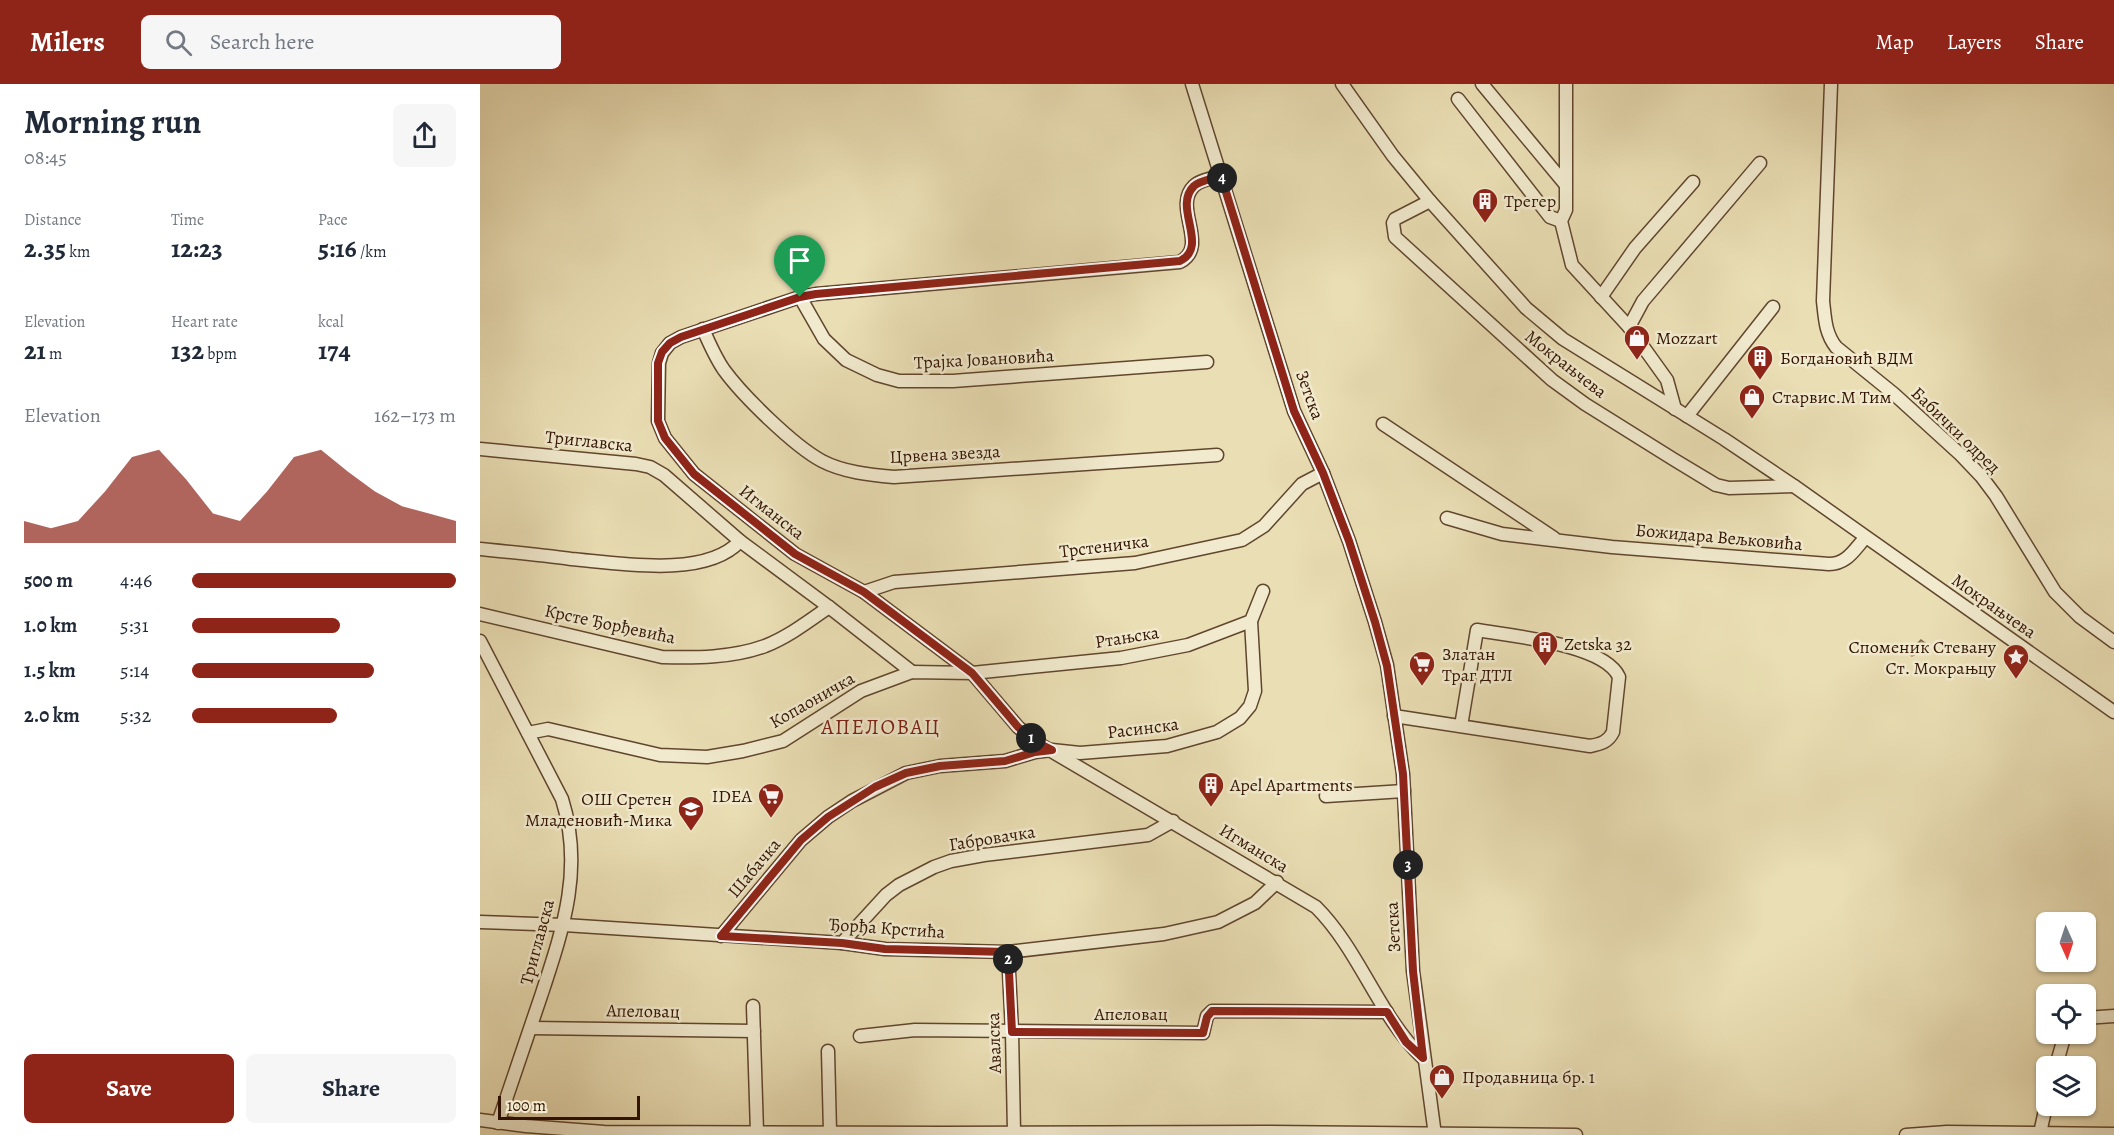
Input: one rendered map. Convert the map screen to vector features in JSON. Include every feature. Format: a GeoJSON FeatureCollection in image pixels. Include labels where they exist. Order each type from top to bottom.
{"type":"FeatureCollection","features":[{"type":"Feature","properties":{"kind":"street","name":"Зетска"},"geometry":{"type":"LineString","coordinates":[[1192,84],[1294,411],[1323,473],[1349,541],[1387,666],[1404,791],[1413,971],[1435,1134]]}},
{"type":"Feature","properties":{"kind":"street","name":"Мокрањчева"},"geometry":{"type":"LineString","coordinates":[[1342,84],[1393,156],[1430,201],[1526,308],[1563,339],[1794,486],[2114,712]]}},
{"type":"Feature","properties":{"kind":"street"},"geometry":{"type":"LineString","coordinates":[[1482,84],[1565,184]]}},
{"type":"Feature","properties":{"kind":"street"},"geometry":{"type":"LineString","coordinates":[[1566,84],[1566,210],[1561,221],[1572,265],[1629,327],[1667,380],[1675,409]]}},
{"type":"Feature","properties":{"kind":"street","name":"Бабички одред"},"geometry":{"type":"LineString","coordinates":[[1831,84],[1823,301],[1826,328],[1830,339],[1836,347],[1936,432],[1981,476],[1996,496],[2055,592],[2080,617],[2114,642]]}},
{"type":"Feature","properties":{"kind":"street"},"geometry":{"type":"LineString","coordinates":[[1458,99],[1550,217],[1561,221]]}},
{"type":"Feature","properties":{"kind":"street"},"geometry":{"type":"LineString","coordinates":[[1629,327],[1643,301],[1760,163]]}},
{"type":"Feature","properties":{"kind":"street","name":"Игманска"},"geometry":{"type":"LineString","coordinates":[[1221,176],[1197,183],[1189,192],[1187,205],[1192,245],[1186,258],[1180,261],[816,294],[800,297],[681,337],[670,343],[662,352],[657,374],[658,421],[665,438],[694,474],[795,554],[864,592],[972,673],[1018,727],[1036,742],[1316,907],[1336,929],[1406,1042],[1423,1058]]}},
{"type":"Feature","properties":{"kind":"street"},"geometry":{"type":"LineString","coordinates":[[1601,297],[1635,248],[1693,182]]}},
{"type":"Feature","properties":{"kind":"street","name":"Мокрањчева"},"geometry":{"type":"LineString","coordinates":[[1430,201],[1395,219],[1392,223],[1395,237],[1552,380],[1585,404],[1716,485],[1741,489],[1794,486]]}},
{"type":"Feature","properties":{"kind":"street","name":"Трајка Јовановића"},"geometry":{"type":"LineString","coordinates":[[800,297],[824,339],[846,360],[878,375],[899,381],[953,381],[1207,362]]}},
{"type":"Feature","properties":{"kind":"street"},"geometry":{"type":"LineString","coordinates":[[1687,416],[1773,307]]}},
{"type":"Feature","properties":{"kind":"street","name":"Црвена звезда"},"geometry":{"type":"LineString","coordinates":[[703,329],[712,351],[726,372],[762,411],[804,449],[824,462],[845,469],[894,477],[1217,455]]}},
{"type":"Feature","properties":{"kind":"street","name":"Божидара Вељковића"},"geometry":{"type":"LineString","coordinates":[[1383,424],[1558,540]]}},
{"type":"Feature","properties":{"kind":"street","name":"Триглавска"},"geometry":{"type":"LineString","coordinates":[[480,449],[650,467],[664,475],[740,541],[912,672]]}},
{"type":"Feature","properties":{"kind":"street","name":"Трстеничка"},"geometry":{"type":"LineString","coordinates":[[864,592],[894,582],[1135,563],[1242,540],[1264,526],[1302,484],[1323,473]]}},
{"type":"Feature","properties":{"kind":"street","name":"Божидара Вељковића"},"geometry":{"type":"LineString","coordinates":[[1447,518],[1502,534],[1612,547],[1829,564],[1842,563],[1866,538]]}},
{"type":"Feature","properties":{"kind":"street"},"geometry":{"type":"LineString","coordinates":[[480,549],[645,566],[694,563],[712,559],[733,548],[740,541]]}},
{"type":"Feature","properties":{"kind":"street"},"geometry":{"type":"LineString","coordinates":[[1251,621],[1263,591]]}},
{"type":"Feature","properties":{"kind":"street","name":"Крсте Ђорђевића"},"geometry":{"type":"LineString","coordinates":[[480,614],[662,657],[692,658],[725,655],[764,646],[802,626],[829,607]]}},
{"type":"Feature","properties":{"kind":"street","name":"Ртањска"},"geometry":{"type":"LineString","coordinates":[[972,673],[1143,654],[1188,645],[1251,621]]}},
{"type":"Feature","properties":{"kind":"street","name":"Расинска"},"geometry":{"type":"LineString","coordinates":[[1052,750],[1080,753],[1167,746],[1217,732],[1240,718],[1250,706],[1255,691],[1251,621]]}},
{"type":"Feature","properties":{"kind":"street"},"geometry":{"type":"LineString","coordinates":[[1394,716],[1590,746],[1601,744],[1609,739],[1613,732],[1619,676],[1616,670],[1606,663],[1576,647],[1477,630],[1461,726]]}},
{"type":"Feature","properties":{"kind":"street","name":"Триглавска"},"geometry":{"type":"LineString","coordinates":[[480,641],[562,799],[570,823],[572,872],[564,925],[498,1123]]}},
{"type":"Feature","properties":{"kind":"street","name":"Копаоничка"},"geometry":{"type":"LineString","coordinates":[[528,733],[548,729],[660,755],[706,757],[783,741],[861,691],[912,672],[972,673]]}},
{"type":"Feature","properties":{"kind":"street","name":"Шабачка"},"geometry":{"type":"LineString","coordinates":[[721,936],[801,840],[828,817],[875,787],[906,773],[940,766],[1005,761],[1035,752],[1052,750]]}},
{"type":"Feature","properties":{"kind":"street"},"geometry":{"type":"LineString","coordinates":[[1326,796],[1404,791]]}},
{"type":"Feature","properties":{"kind":"street","name":"Габровачка"},"geometry":{"type":"LineString","coordinates":[[842,943],[899,885],[934,867],[951,861],[984,855],[1148,835],[1173,821]]}},
{"type":"Feature","properties":{"kind":"street","name":"Ђорђа Крстића"},"geometry":{"type":"LineString","coordinates":[[480,922],[564,925],[842,943],[885,949],[1008,952],[1164,934],[1218,922],[1255,903],[1277,882]]}},
{"type":"Feature","properties":{"kind":"street","name":"Авалска"},"geometry":{"type":"LineString","coordinates":[[1008,952],[1014,1132]]}},
{"type":"Feature","properties":{"kind":"street"},"geometry":{"type":"LineString","coordinates":[[753,1005],[758,1132]]}},
{"type":"Feature","properties":{"kind":"street","name":"Апеловац"},"geometry":{"type":"LineString","coordinates":[[860,1036],[915,1030],[1203,1033],[1207,1017],[1212,1011],[1387,1012]]}},
{"type":"Feature","properties":{"kind":"street"},"geometry":{"type":"LineString","coordinates":[[2096,1017],[2114,1016]]}},
{"type":"Feature","properties":{"kind":"street","name":"Апеловац"},"geometry":{"type":"LineString","coordinates":[[531,1028],[754,1031]]}},
{"type":"Feature","properties":{"kind":"street"},"geometry":{"type":"LineString","coordinates":[[828,1051],[830,1132]]}},
{"type":"Feature","properties":{"kind":"street"},"geometry":{"type":"LineString","coordinates":[[2040,1133],[2044,1116]]}},
{"type":"Feature","properties":{"kind":"street"},"geometry":{"type":"LineString","coordinates":[[480,1120],[604,1132],[1576,1135]]}},
{"type":"Feature","properties":{"kind":"street"},"geometry":{"type":"LineString","coordinates":[[1906,1135],[1947,1132],[2114,1134]]}},
{"type":"Feature","properties":{"kind":"shaded area"},"geometry":{"type":"Polygon","coordinates":[[[1921,640],[1926,644],[1920,652],[1912,656],[1907,653],[1909,646],[1915,646],[1921,640]]]}},
{"type":"Feature","properties":{"kind":"place","name":"Трегер"},"geometry":{"type":"Point","coordinates":[1485,224]}},
{"type":"Feature","properties":{"kind":"place","name":"Mozzart"},"geometry":{"type":"Point","coordinates":[1637,361]}},
{"type":"Feature","properties":{"kind":"place","name":"Богдановић ВДМ"},"geometry":{"type":"Point","coordinates":[1760,381]}},
{"type":"Feature","properties":{"kind":"place","name":"Старвис.М Тим"},"geometry":{"type":"Point","coordinates":[1752,420]}},
{"type":"Feature","properties":{"kind":"place","name":"Zetska 32"},"geometry":{"type":"Point","coordinates":[1545,667]}},
{"type":"Feature","properties":{"kind":"place","name":"Споменик Стевану Ст. Мокрањцу"},"geometry":{"type":"Point","coordinates":[2016,680]}},
{"type":"Feature","properties":{"kind":"place","name":"Златан Траг ДТЛ"},"geometry":{"type":"Point","coordinates":[1422,687]}},
{"type":"Feature","properties":{"kind":"place","name":"Apel Apartments"},"geometry":{"type":"Point","coordinates":[1211,808]}},
{"type":"Feature","properties":{"kind":"place","name":"IDEA"},"geometry":{"type":"Point","coordinates":[771,819]}},
{"type":"Feature","properties":{"kind":"place","name":"ОШ Сретен Младеновић-Мика"},"geometry":{"type":"Point","coordinates":[691,832]}},
{"type":"Feature","properties":{"kind":"place","name":"Продавница бр. 1"},"geometry":{"type":"Point","coordinates":[1442,1100]}},
{"type":"Feature","properties":{"kind":"district","name":"АПЕЛОВАЦ"},"geometry":{"type":"Point","coordinates":[881,727]}},
{"type":"Feature","properties":{"kind":"route"},"geometry":{"type":"LineString","coordinates":[[1221,176],[1294,411],[1323,473],[1349,541],[1387,666],[1403,774],[1413,971],[1423,1058],[1406,1042],[1387,1012],[1212,1011],[1207,1017],[1203,1033],[1012,1032],[1008,952],[885,949],[842,943],[721,936],[801,840],[828,817],[875,787],[906,773],[940,766],[1005,761],[1035,752],[1052,750],[1036,742],[1018,727],[972,673],[864,592],[795,554],[694,474],[660,430],[658,363],[662,352],[670,343],[703,329],[800,297],[1174,263],[1186,258],[1192,245],[1187,205],[1189,192],[1197,183],[1221,176]]}}]}
